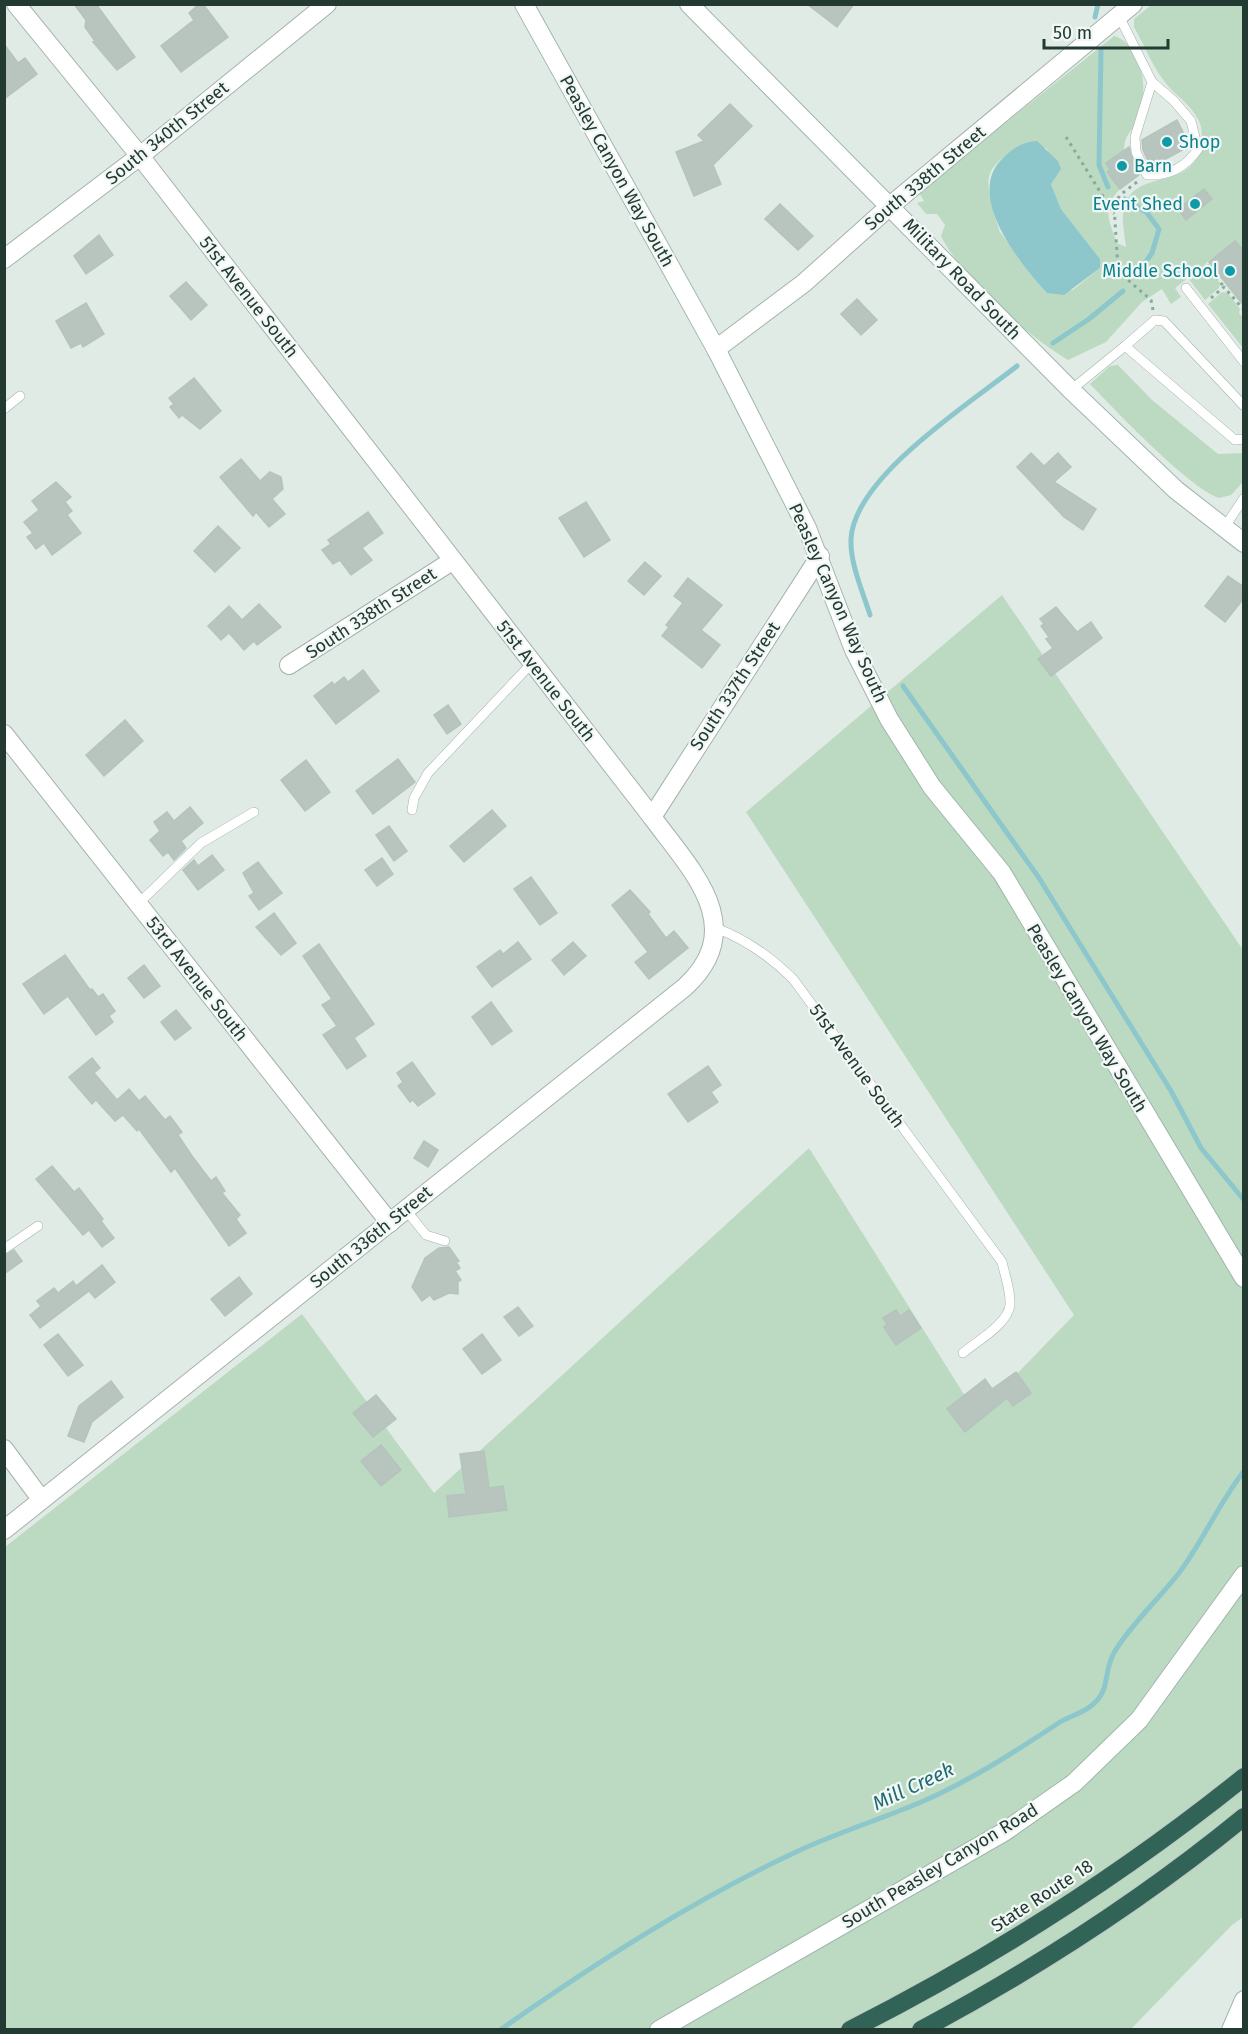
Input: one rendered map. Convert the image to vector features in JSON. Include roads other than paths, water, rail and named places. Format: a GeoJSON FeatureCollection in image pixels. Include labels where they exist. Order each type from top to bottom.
{"type":"FeatureCollection","features":[{"type":"Feature","properties":{"kind":"highway","name":"State Route 18"},"geometry":{"type":"LineString","coordinates":[[850,2030],[1010,1943],[1120,1870],[1244,1777]]}},
{"type":"Feature","properties":{"kind":"highway"},"geometry":{"type":"LineString","coordinates":[[921,2030],[998,1988],[1089,1932],[1162,1881],[1244,1817]]}},
{"type":"Feature","properties":{"kind":"street","name":"51st Avenue South"},"geometry":{"type":"LineString","coordinates":[[16,4],[140,156],[652,817],[704,890],[713,909],[716,928]]}},
{"type":"Feature","properties":{"kind":"street","name":"Peasley Canyon Way South"},"geometry":{"type":"LineString","coordinates":[[524,4],[716,349],[820,556],[838,612],[865,674],[889,719],[932,788],[1002,873],[1243,1277]]}},
{"type":"Feature","properties":{"kind":"street","name":"Military Road South"},"geometry":{"type":"LineString","coordinates":[[689,4],[1071,390],[1176,490],[1244,543]]}},
{"type":"Feature","properties":{"kind":"street","name":"South 338th Street"},"geometry":{"type":"LineString","coordinates":[[716,349],[804,283],[890,206],[1133,4]]}},
{"type":"Feature","properties":{"kind":"street","name":"South 340th Street"},"geometry":{"type":"LineString","coordinates":[[4,259],[140,156],[320,7]]}},
{"type":"Feature","properties":{"kind":"street","name":"South 337th Street"},"geometry":{"type":"LineString","coordinates":[[652,817],[820,556]]}},
{"type":"Feature","properties":{"kind":"street","name":"South 338th Street"},"geometry":{"type":"LineString","coordinates":[[289,665],[452,561]]}},
{"type":"Feature","properties":{"kind":"street","name":"53rd Avenue South"},"geometry":{"type":"LineString","coordinates":[[4,734],[390,1223]]}},
{"type":"Feature","properties":{"kind":"street","name":"South 336th Street"},"geometry":{"type":"LineString","coordinates":[[4,1530],[685,987],[699,974],[716,928]]}},
{"type":"Feature","properties":{"kind":"street"},"geometry":{"type":"LineString","coordinates":[[4,1449],[41,1499]]}},
{"type":"Feature","properties":{"kind":"street","name":"South Peasley Canyon Road"},"geometry":{"type":"LineString","coordinates":[[1226,1598],[1244,1562]]}},
{"type":"Feature","properties":{"kind":"street","name":"South Peasley Canyon Road"},"geometry":{"type":"LineString","coordinates":[[659,2030],[1004,1832],[1074,1783],[1139,1720],[1244,1575]]}},
{"type":"Feature","properties":{"kind":"street"},"geometry":{"type":"LineString","coordinates":[[1231,2030],[1244,2000]]}},
{"type":"Feature","properties":{"kind":"lane"},"geometry":{"type":"LineString","coordinates":[[1119,16],[1152,82],[1174,101],[1191,121],[1198,149],[1188,164],[1162,176],[1148,175],[1136,152],[1135,137],[1152,82]]}},
{"type":"Feature","properties":{"kind":"lane"},"geometry":{"type":"LineString","coordinates":[[1186,288],[1244,362]]}},
{"type":"Feature","properties":{"kind":"lane"},"geometry":{"type":"LineString","coordinates":[[1071,390],[1155,320],[1164,321],[1244,406]]}},
{"type":"Feature","properties":{"kind":"lane"},"geometry":{"type":"LineString","coordinates":[[1125,346],[1234,440],[1244,439]]}},
{"type":"Feature","properties":{"kind":"lane"},"geometry":{"type":"LineString","coordinates":[[4,409],[20,396]]}},
{"type":"Feature","properties":{"kind":"lane"},"geometry":{"type":"LineString","coordinates":[[1224,528],[1244,498]]}},
{"type":"Feature","properties":{"kind":"lane"},"geometry":{"type":"LineString","coordinates":[[412,810],[414,798],[428,773],[494,706],[532,663]]}},
{"type":"Feature","properties":{"kind":"lane"},"geometry":{"type":"LineString","coordinates":[[138,904],[201,843],[254,812]]}},
{"type":"Feature","properties":{"kind":"lane","name":"51st Avenue South"},"geometry":{"type":"LineString","coordinates":[[716,928],[739,937],[764,953],[793,979],[1002,1262],[1008,1289],[1009,1310],[1003,1321],[963,1353]]}},
{"type":"Feature","properties":{"kind":"lane"},"geometry":{"type":"LineString","coordinates":[[406,1210],[426,1234],[445,1241]]}},
{"type":"Feature","properties":{"kind":"lane"},"geometry":{"type":"LineString","coordinates":[[4,1248],[38,1226]]}},
{"type":"Feature","properties":{"kind":"water"},"geometry":{"type":"Polygon","coordinates":[[[1037,141],[1058,161],[1061,169],[1051,184],[1061,209],[1100,259],[1100,268],[1064,295],[1047,293],[1035,280],[1010,246],[999,227],[992,207],[989,189],[993,171],[1012,150],[1023,144],[1037,141]]]}},
{"type":"Feature","properties":{"kind":"waterway"},"geometry":{"type":"LineString","coordinates":[[1095,17],[1098,4]]}},
{"type":"Feature","properties":{"kind":"waterway"},"geometry":{"type":"LineString","coordinates":[[1101,51],[1099,165],[1108,187]]}},
{"type":"Feature","properties":{"kind":"waterway"},"geometry":{"type":"LineString","coordinates":[[1125,199],[1147,213],[1159,229],[1152,253],[1140,270]]}},
{"type":"Feature","properties":{"kind":"waterway"},"geometry":{"type":"LineString","coordinates":[[1053,343],[1089,319],[1123,291]]}},
{"type":"Feature","properties":{"kind":"waterway"},"geometry":{"type":"LineString","coordinates":[[870,615],[851,548],[857,515],[872,491],[892,467],[945,421],[1017,366]]}},
{"type":"Feature","properties":{"kind":"waterway"},"geometry":{"type":"LineString","coordinates":[[903,686],[1039,878],[1171,1091],[1201,1148],[1244,1200]]}},
{"type":"Feature","properties":{"kind":"waterway","name":"Mill Creek"},"geometry":{"type":"LineString","coordinates":[[500,2030],[608,1957],[720,1890],[813,1844],[937,1795],[1091,1706],[1102,1694],[1115,1651],[1179,1573],[1244,1471]]}},
{"type":"Feature","properties":{"kind":"place","name":"Shop"},"geometry":{"type":"Point","coordinates":[1167,142]}},
{"type":"Feature","properties":{"kind":"place","name":"Barn"},"geometry":{"type":"Point","coordinates":[1122,166]}},
{"type":"Feature","properties":{"kind":"place","name":"Event Shed"},"geometry":{"type":"Point","coordinates":[1195,204]}},
{"type":"Feature","properties":{"kind":"place","name":"Middle School"},"geometry":{"type":"Point","coordinates":[1230,271]}}]}
